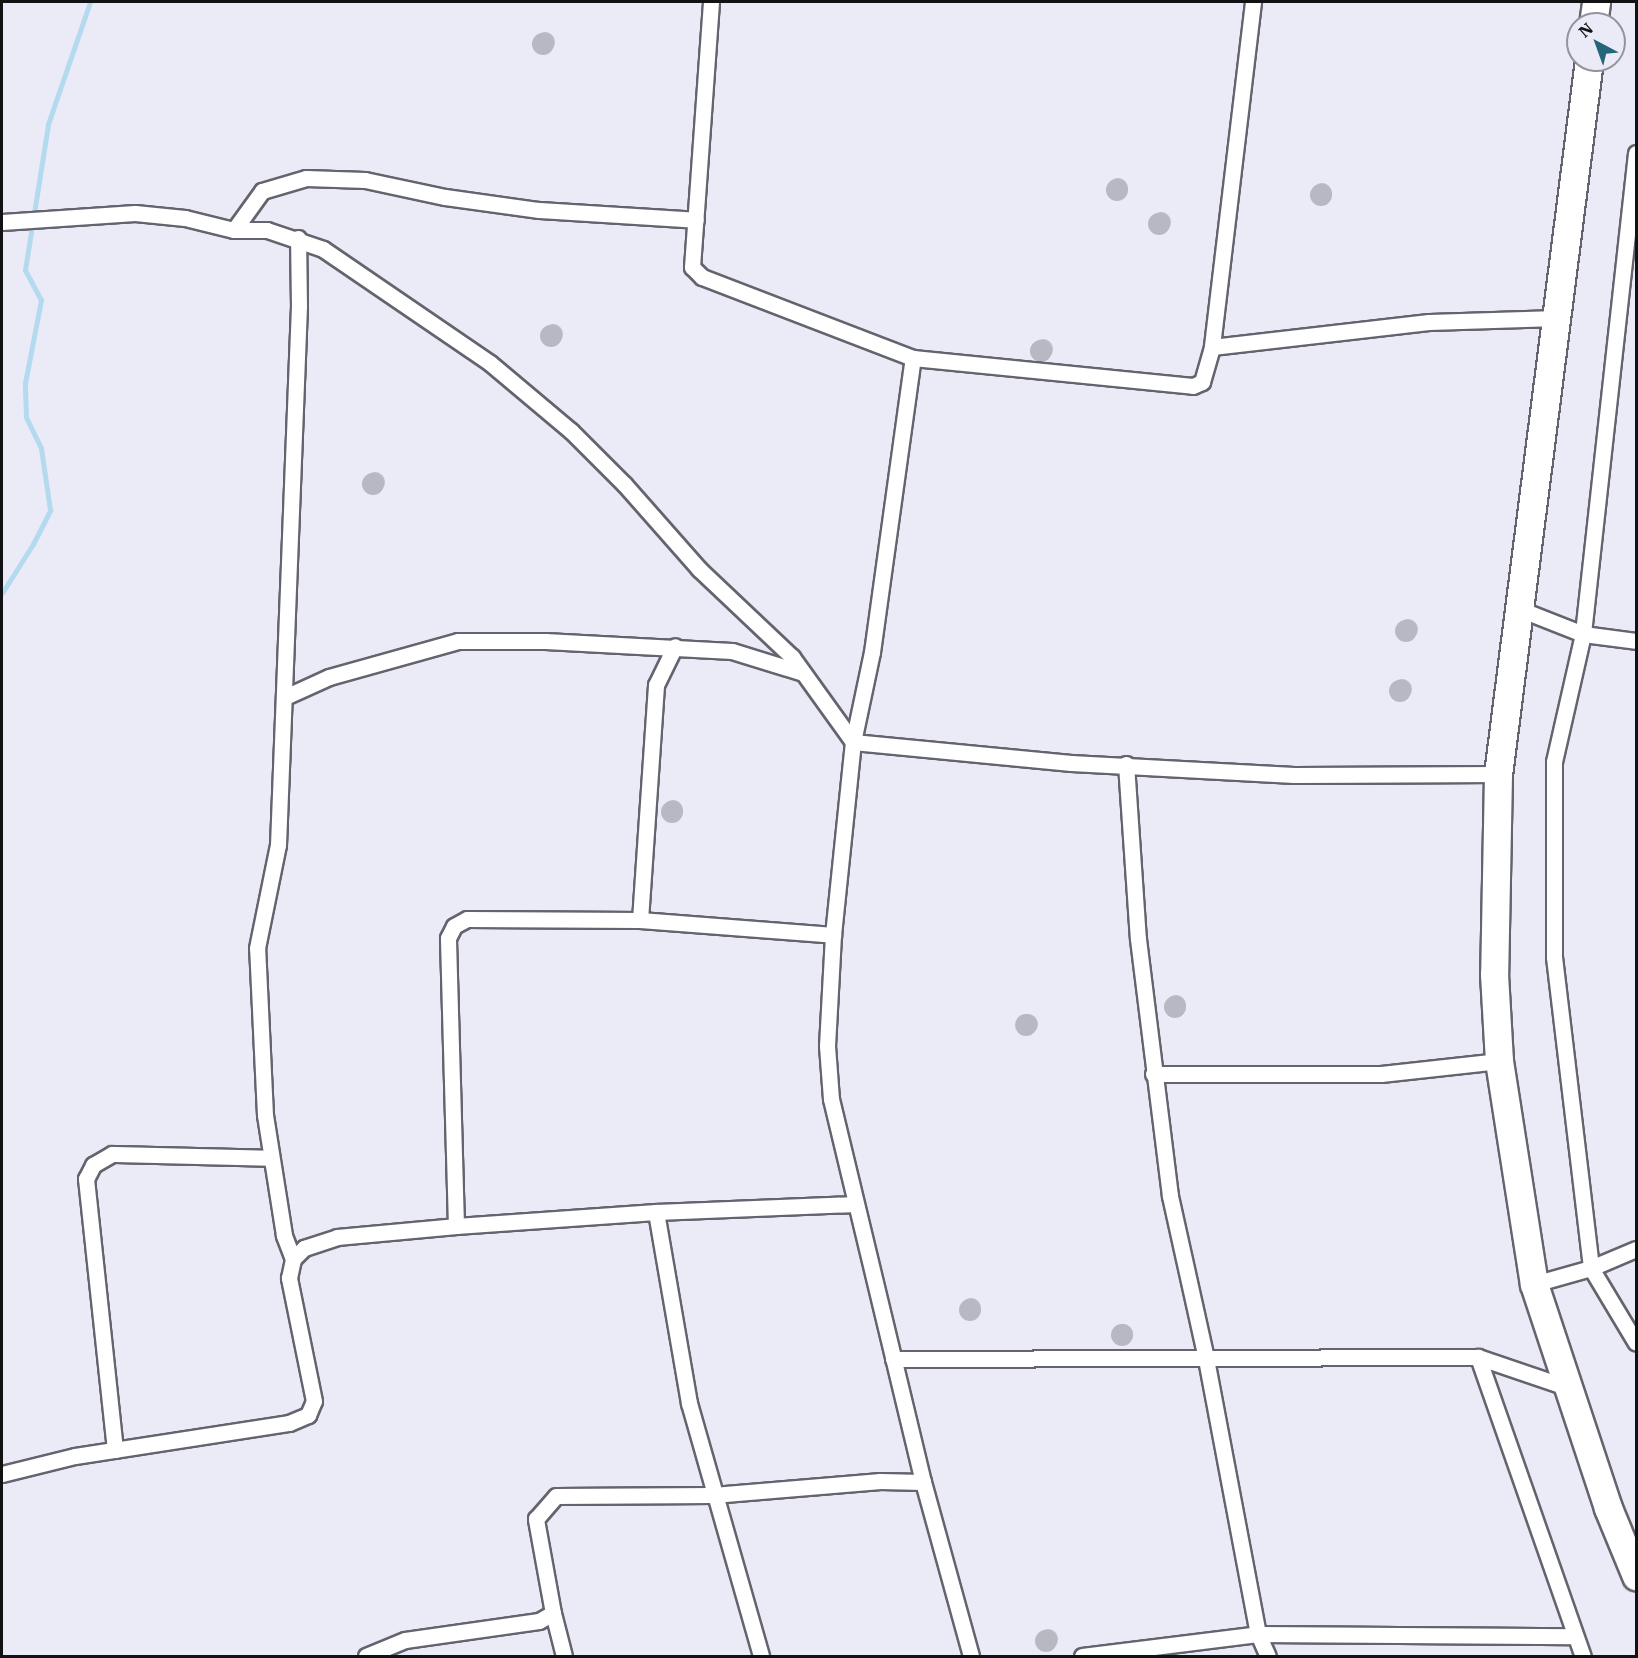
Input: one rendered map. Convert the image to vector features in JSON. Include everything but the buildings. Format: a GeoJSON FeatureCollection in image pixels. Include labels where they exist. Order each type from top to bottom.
{"type":"FeatureCollection","features":[{"type":"Feature","properties":{"kind":"highway"},"geometry":{"type":"LineString","coordinates":[[1588,72],[1557,318],[1517,608],[1498,774],[1493,898],[1499,1060],[1534,1284],[1566,1387],[1636,1576]]}},
{"type":"Feature","properties":{"kind":"street"},"geometry":{"type":"LineString","coordinates":[[711,2],[692,267],[702,277],[913,358],[1193,386],[1202,381],[1212,347],[1253,2]]}},
{"type":"Feature","properties":{"kind":"street"},"geometry":{"type":"LineString","coordinates":[[1636,153],[1583,634],[1554,762],[1554,957],[1591,1268],[1636,1343]]}},
{"type":"Feature","properties":{"kind":"street"},"geometry":{"type":"LineString","coordinates":[[234,230],[262,191],[306,178],[365,180],[445,197],[540,210],[696,220]]}},
{"type":"Feature","properties":{"kind":"street"},"geometry":{"type":"LineString","coordinates":[[2,222],[135,213],[185,218],[234,230],[267,230],[298,238],[345,262],[490,363],[571,431],[625,485],[699,569],[792,657],[853,742],[1071,763],[1126,764],[1293,775],[1498,774]]}},
{"type":"Feature","properties":{"kind":"street"},"geometry":{"type":"LineString","coordinates":[[2,1474],[114,1450],[289,1423],[308,1415],[314,1401],[289,1278],[293,1259],[284,1235],[265,1115],[257,948],[278,845],[299,318],[298,238]]}},
{"type":"Feature","properties":{"kind":"street"},"geometry":{"type":"LineString","coordinates":[[1212,347],[1429,322],[1557,318]]}},
{"type":"Feature","properties":{"kind":"street"},"geometry":{"type":"LineString","coordinates":[[913,358],[872,652],[853,742],[833,935],[827,1046],[831,1099],[923,1482],[971,1656]]}},
{"type":"Feature","properties":{"kind":"street"},"geometry":{"type":"LineString","coordinates":[[1517,608],[1583,634],[1636,641]]}},
{"type":"Feature","properties":{"kind":"street"},"geometry":{"type":"LineString","coordinates":[[285,697],[329,677],[458,641],[675,646],[732,651],[803,673]]}},
{"type":"Feature","properties":{"kind":"street"},"geometry":{"type":"LineString","coordinates":[[640,920],[656,686],[675,646]]}},
{"type":"Feature","properties":{"kind":"street"},"geometry":{"type":"LineString","coordinates":[[1126,764],[1138,939],[1153,1074],[1177,1238],[1206,1359],[1258,1634],[1268,1656]]}},
{"type":"Feature","properties":{"kind":"street"},"geometry":{"type":"LineString","coordinates":[[456,1226],[448,938],[454,926],[467,919],[640,920],[833,935]]}},
{"type":"Feature","properties":{"kind":"street"},"geometry":{"type":"LineString","coordinates":[[1153,1074],[1381,1074],[1499,1060]]}},
{"type":"Feature","properties":{"kind":"street"},"geometry":{"type":"LineString","coordinates":[[114,1450],[86,1179],[93,1165],[112,1154],[271,1158]]}},
{"type":"Feature","properties":{"kind":"street"},"geometry":{"type":"LineString","coordinates":[[293,1259],[304,1248],[337,1237],[656,1212],[856,1204]]}},
{"type":"Feature","properties":{"kind":"street"},"geometry":{"type":"LineString","coordinates":[[656,1212],[689,1403],[760,1656]]}},
{"type":"Feature","properties":{"kind":"street"},"geometry":{"type":"LineString","coordinates":[[1534,1284],[1591,1268],[1636,1248]]}},
{"type":"Feature","properties":{"kind":"street"},"geometry":{"type":"LineString","coordinates":[[893,1359],[1478,1357],[1566,1387]]}},
{"type":"Feature","properties":{"kind":"street"},"geometry":{"type":"LineString","coordinates":[[1478,1357],[1583,1656]]}},
{"type":"Feature","properties":{"kind":"street"},"geometry":{"type":"LineString","coordinates":[[564,1656],[553,1613],[536,1519],[556,1496],[713,1495],[880,1481],[923,1482]]}},
{"type":"Feature","properties":{"kind":"street"},"geometry":{"type":"LineString","coordinates":[[376,1655],[405,1640],[538,1621],[553,1613]]}},
{"type":"Feature","properties":{"kind":"street"},"geometry":{"type":"LineString","coordinates":[[1082,1656],[1258,1634],[1575,1636]]}},
{"type":"Feature","properties":{"kind":"waterway"},"geometry":{"type":"LineString","coordinates":[[2,593],[33,544],[50,510],[41,448],[26,417],[25,383],[41,300],[25,270],[48,124],[90,2]]}}]}
